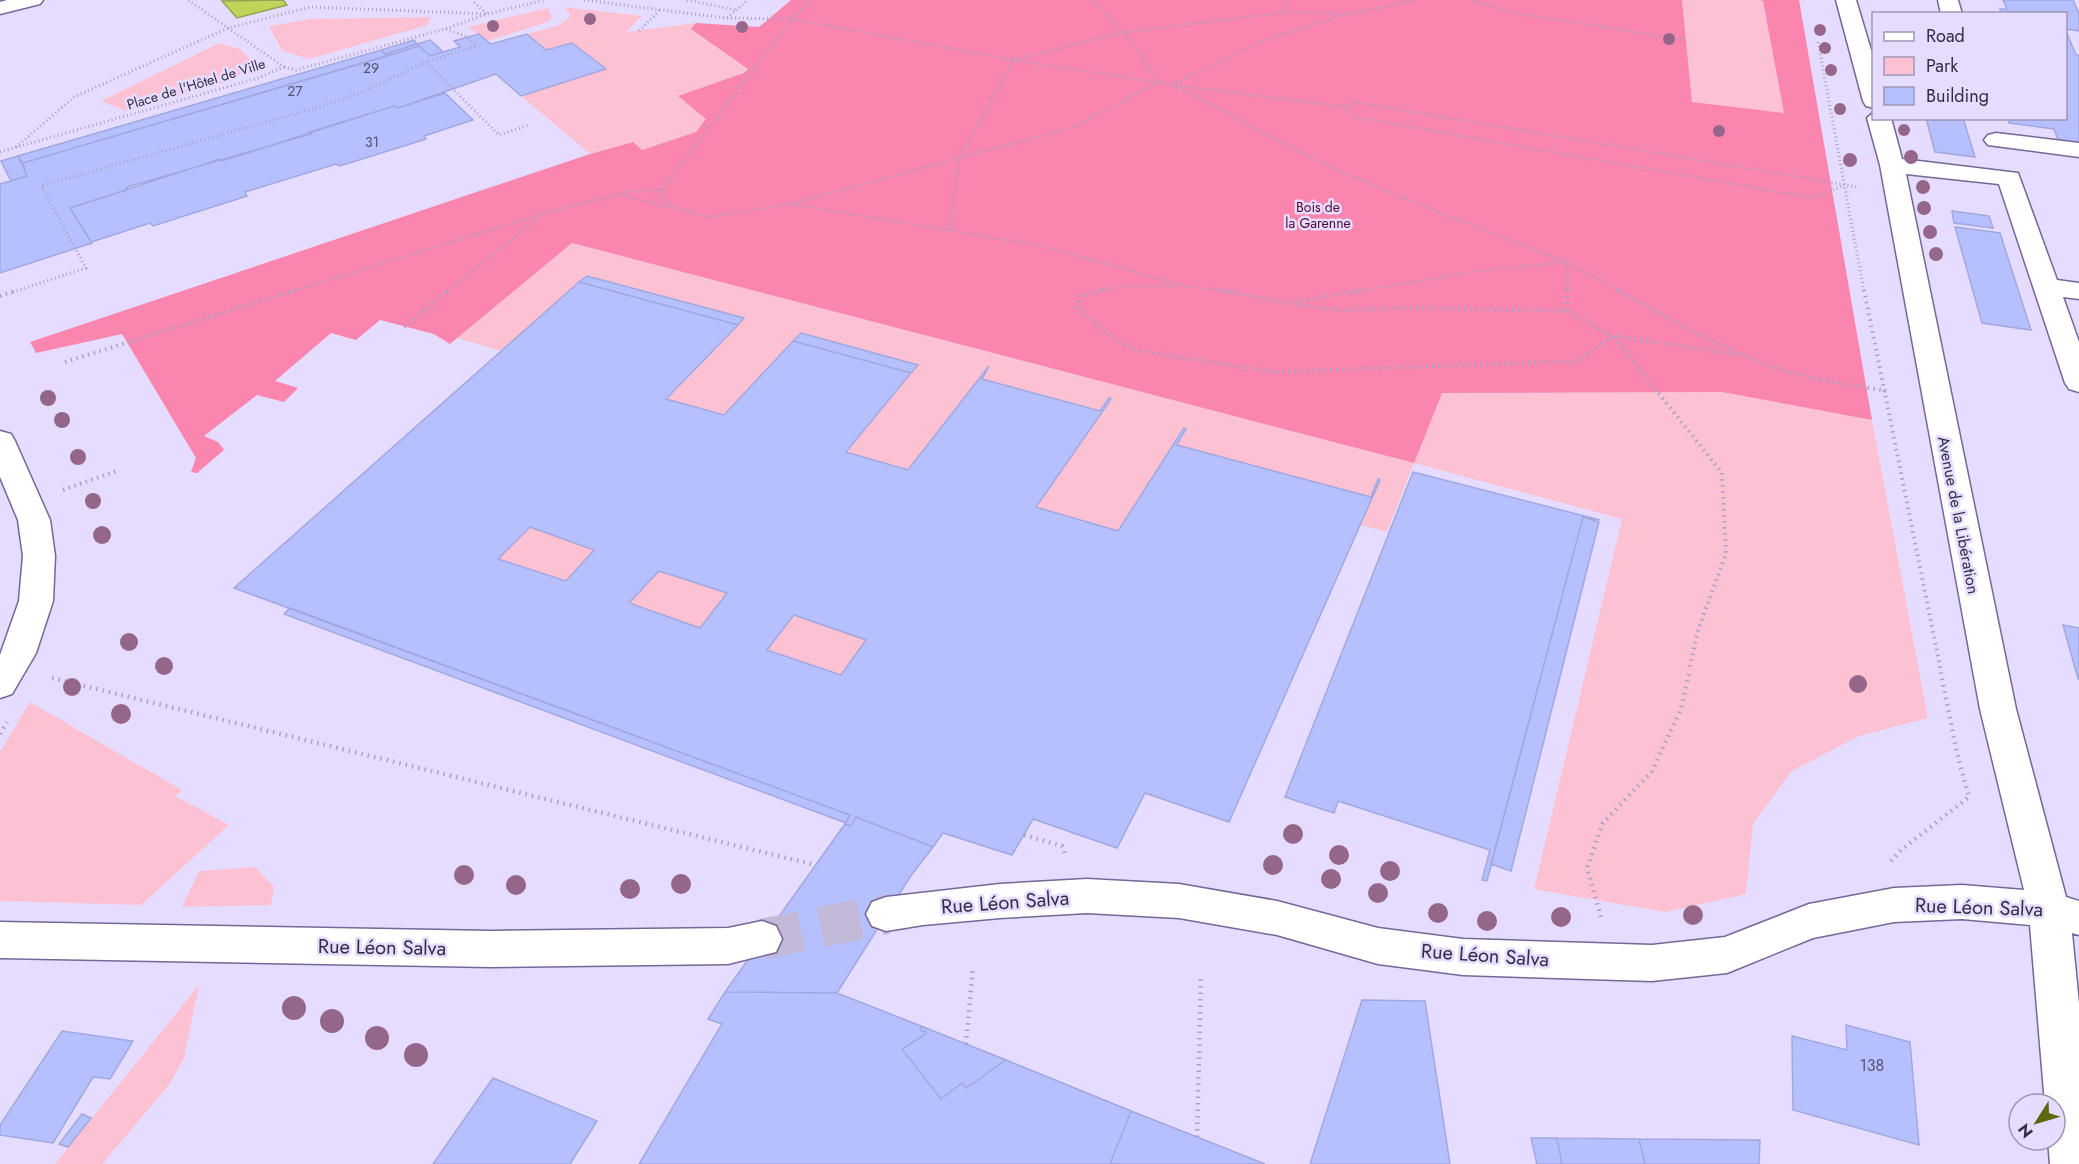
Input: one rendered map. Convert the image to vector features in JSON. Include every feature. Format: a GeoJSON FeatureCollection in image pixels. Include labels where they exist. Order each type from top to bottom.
{"type":"FeatureCollection","features":[{"type":"Feature","properties":{"kind":"street"},"geometry":{"type":"LineString","coordinates":[[0,8],[33,0]]}},
{"type":"Feature","properties":{"kind":"street"},"geometry":{"type":"LineString","coordinates":[[1846,0],[1872,94]]}},
{"type":"Feature","properties":{"kind":"street","name":"Avenue de la Libération"},"geometry":{"type":"LineString","coordinates":[[1880,120],[1892,165],[1998,709],[2064,914],[2073,1164]]}},
{"type":"Feature","properties":{"kind":"street"},"geometry":{"type":"LineString","coordinates":[[1992,129],[2079,150]]}},
{"type":"Feature","properties":{"kind":"street"},"geometry":{"type":"LineString","coordinates":[[1992,129],[2079,383]]}},
{"type":"Feature","properties":{"kind":"street"},"geometry":{"type":"LineString","coordinates":[[1892,165],[2009,178]]}},
{"type":"Feature","properties":{"kind":"street"},"geometry":{"type":"LineString","coordinates":[[2046,286],[2079,291]]}},
{"type":"Feature","properties":{"kind":"street"},"geometry":{"type":"LineString","coordinates":[[0,441],[34,520],[39,556],[36,601],[6,699]]}},
{"type":"Feature","properties":{"kind":"street","name":"Rue Léon Salva"},"geometry":{"type":"LineString","coordinates":[[886,914],[1000,901],[1087,896],[1179,901],[1277,918],[1378,946],[1463,957],[1652,963],[1727,955],[1809,921],[1894,904],[1962,902],[2064,914]]}},
{"type":"Feature","properties":{"kind":"street","name":"Rue Léon Salva"},"geometry":{"type":"LineString","coordinates":[[0,940],[491,950],[728,946],[762,939]]}},
{"type":"Feature","properties":{"kind":"path","name":"Place de l'Hôtel de Ville"},"geometry":{"type":"LineString","coordinates":[[188,0],[284,66]]}},
{"type":"Feature","properties":{"kind":"path"},"geometry":{"type":"LineString","coordinates":[[310,7],[314,0]]}},
{"type":"Feature","properties":{"kind":"path"},"geometry":{"type":"LineString","coordinates":[[472,0],[488,14]]}},
{"type":"Feature","properties":{"kind":"path"},"geometry":{"type":"LineString","coordinates":[[284,66],[296,70],[445,29],[488,14],[545,0]]}},
{"type":"Feature","properties":{"kind":"path"},"geometry":{"type":"LineString","coordinates":[[584,0],[726,18],[792,19],[1014,60],[1173,85],[1347,107],[1355,102],[1843,186]]}},
{"type":"Feature","properties":{"kind":"path"},"geometry":{"type":"LineString","coordinates":[[687,0],[736,10]]}},
{"type":"Feature","properties":{"kind":"path"},"geometry":{"type":"LineString","coordinates":[[726,18],[748,0]]}},
{"type":"Feature","properties":{"kind":"path"},"geometry":{"type":"LineString","coordinates":[[678,209],[664,200],[662,190],[751,71],[810,0]]}},
{"type":"Feature","properties":{"kind":"path"},"geometry":{"type":"LineString","coordinates":[[1093,0],[1124,32],[1159,82]]}},
{"type":"Feature","properties":{"kind":"path"},"geometry":{"type":"LineString","coordinates":[[1285,0],[1286,12]]}},
{"type":"Feature","properties":{"kind":"path"},"geometry":{"type":"LineString","coordinates":[[1173,85],[1265,40],[1349,14],[1417,0]]}},
{"type":"Feature","properties":{"kind":"path"},"geometry":{"type":"LineString","coordinates":[[1468,0],[1514,13],[1686,40]]}},
{"type":"Feature","properties":{"kind":"path"},"geometry":{"type":"LineString","coordinates":[[16,147],[74,97],[228,28],[310,7],[488,14]]}},
{"type":"Feature","properties":{"kind":"path"},"geometry":{"type":"LineString","coordinates":[[639,30],[660,10]]}},
{"type":"Feature","properties":{"kind":"path"},"geometry":{"type":"LineString","coordinates":[[950,230],[959,159],[1014,60],[1124,32],[1286,12],[1349,14]]}},
{"type":"Feature","properties":{"kind":"path"},"geometry":{"type":"LineString","coordinates":[[0,296],[86,268],[41,186],[316,108],[360,93],[426,62],[476,46],[467,37],[445,29]]}},
{"type":"Feature","properties":{"kind":"path"},"geometry":{"type":"LineString","coordinates":[[1817,36],[1843,186],[1957,753],[1969,797],[1901,850],[1889,864]]}},
{"type":"Feature","properties":{"kind":"path"},"geometry":{"type":"LineString","coordinates":[[426,62],[499,135],[529,125]]}},
{"type":"Feature","properties":{"kind":"path","name":"Place de l'Hôtel de Ville"},"geometry":{"type":"LineString","coordinates":[[0,152],[258,78],[284,66]]}},
{"type":"Feature","properties":{"kind":"path"},"geometry":{"type":"LineString","coordinates":[[746,71],[751,71]]}},
{"type":"Feature","properties":{"kind":"path"},"geometry":{"type":"LineString","coordinates":[[618,194],[709,217],[790,204],[1073,128],[1159,82]]}},
{"type":"Feature","properties":{"kind":"path"},"geometry":{"type":"LineString","coordinates":[[1173,85],[1323,164],[1435,211],[1568,262],[1671,320],[1758,362],[1804,376],[1886,391]]}},
{"type":"Feature","properties":{"kind":"path"},"geometry":{"type":"LineString","coordinates":[[1347,107],[1354,117],[1813,198],[1843,186]]}},
{"type":"Feature","properties":{"kind":"path"},"geometry":{"type":"LineString","coordinates":[[702,125],[710,126]]}},
{"type":"Feature","properties":{"kind":"path"},"geometry":{"type":"LineString","coordinates":[[65,362],[545,213],[630,190],[662,190]]}},
{"type":"Feature","properties":{"kind":"path"},"geometry":{"type":"LineString","coordinates":[[790,204],[1043,246],[1184,286]]}},
{"type":"Feature","properties":{"kind":"path"},"geometry":{"type":"LineString","coordinates":[[404,327],[545,213]]}},
{"type":"Feature","properties":{"kind":"path"},"geometry":{"type":"LineString","coordinates":[[1288,303],[1477,271],[1568,262]]}},
{"type":"Feature","properties":{"kind":"path"},"geometry":{"type":"LineString","coordinates":[[1567,311],[1568,262]]}},
{"type":"Feature","properties":{"kind":"path"},"geometry":{"type":"LineString","coordinates":[[1613,336],[1577,361],[1274,372],[1134,350],[1104,331],[1077,307],[1080,297],[1122,286],[1184,286],[1340,310],[1409,308],[1567,311],[1613,336],[1747,356]]}},
{"type":"Feature","properties":{"kind":"path"},"geometry":{"type":"LineString","coordinates":[[1602,922],[1587,868],[1603,823],[1652,771],[1681,710],[1698,630],[1726,554],[1722,473],[1613,336]]}},
{"type":"Feature","properties":{"kind":"path"},"geometry":{"type":"LineString","coordinates":[[48,677],[815,865]]}},
{"type":"Feature","properties":{"kind":"path"},"geometry":{"type":"LineString","coordinates":[[0,734],[6,699]]}},
{"type":"Feature","properties":{"kind":"path"},"geometry":{"type":"LineString","coordinates":[[1024,835],[1062,846],[1068,863]]}},
{"type":"Feature","properties":{"kind":"path"},"geometry":{"type":"LineString","coordinates":[[966,1044],[973,967]]}},
{"type":"Feature","properties":{"kind":"path"},"geometry":{"type":"LineString","coordinates":[[1197,1137],[1202,978]]}},
{"type":"Feature","properties":{"kind":"green space","name":"Bois de la Garenne"},"geometry":{"type":"Polygon","coordinates":[[[791,0],[1682,0],[1692,102],[1784,113],[1763,1],[1760,0],[1799,0],[1872,420],[1722,392],[1442,393],[1414,463],[572,243],[450,344],[434,334],[380,320],[356,340],[331,333],[275,381],[298,388],[284,402],[257,395],[204,436],[218,442],[224,450],[197,473],[191,472],[196,458],[122,334],[36,353],[30,342],[590,154],[633,142],[642,150],[696,132],[706,119],[678,96],[744,73],[748,69],[691,29],[696,23],[759,27],[791,0]]]}},
{"type":"Feature","properties":{"kind":"green space"},"geometry":{"type":"Polygon","coordinates":[[[1682,0],[1763,0],[1784,113],[1692,103],[1682,0]]]}},
{"type":"Feature","properties":{"kind":"green space"},"geometry":{"type":"Polygon","coordinates":[[[564,7],[642,16],[626,32],[696,23],[692,29],[748,69],[744,73],[679,97],[707,119],[696,132],[642,150],[632,142],[590,154],[521,96],[605,69],[573,43],[546,50],[527,34],[557,26],[569,18],[570,14],[564,7]]]}},
{"type":"Feature","properties":{"kind":"green space"},"geometry":{"type":"Polygon","coordinates":[[[548,8],[552,17],[548,22],[487,41],[468,27],[548,8]]]}},
{"type":"Feature","properties":{"kind":"green space"},"geometry":{"type":"Polygon","coordinates":[[[430,17],[428,25],[309,59],[282,51],[269,26],[310,19],[430,17]]]}},
{"type":"Feature","properties":{"kind":"green space"},"geometry":{"type":"Polygon","coordinates":[[[219,43],[240,49],[254,64],[231,81],[127,111],[101,101],[219,43]]]}},
{"type":"Feature","properties":{"kind":"green space"},"geometry":{"type":"Polygon","coordinates":[[[572,243],[1413,463],[1441,393],[1722,392],[1872,420],[1928,718],[1859,736],[1792,771],[1753,824],[1746,894],[1665,912],[1534,889],[1622,519],[1414,463],[1387,532],[1360,525],[1380,480],[1377,480],[1371,497],[1177,445],[1184,428],[1118,531],[1036,507],[1111,399],[1100,411],[982,379],[989,367],[908,470],[846,452],[917,366],[724,415],[666,399],[744,318],[587,276],[501,351],[457,338],[572,243]]]}},
{"type":"Feature","properties":{"kind":"green space"},"geometry":{"type":"Polygon","coordinates":[[[530,527],[594,550],[566,581],[498,559],[530,527]]]}},
{"type":"Feature","properties":{"kind":"green space"},"geometry":{"type":"Polygon","coordinates":[[[659,571],[727,593],[700,628],[629,603],[659,571]]]}},
{"type":"Feature","properties":{"kind":"green space"},"geometry":{"type":"Polygon","coordinates":[[[794,615],[866,640],[841,675],[767,650],[794,615]]]}},
{"type":"Feature","properties":{"kind":"green space"},"geometry":{"type":"Polygon","coordinates":[[[30,702],[182,790],[175,796],[229,825],[141,905],[0,901],[0,752],[30,702]]]}},
{"type":"Feature","properties":{"kind":"green space"},"geometry":{"type":"Polygon","coordinates":[[[255,867],[274,887],[271,905],[182,907],[199,871],[255,867]]]}},
{"type":"Feature","properties":{"kind":"green space"},"geometry":{"type":"Polygon","coordinates":[[[199,985],[184,1058],[169,1085],[102,1164],[55,1164],[199,985]]]}},
{"type":"Feature","properties":{"kind":"shaded area"},"geometry":{"type":"Polygon","coordinates":[[[283,0],[287,5],[237,18],[222,1],[283,0]]]}},
{"type":"Feature","properties":{"kind":"building"},"geometry":{"type":"Polygon","coordinates":[[[2003,0],[2073,0],[2079,14],[2079,31],[2067,29],[2067,12],[2001,12],[2000,9],[2007,9],[2003,0]]]}},
{"type":"Feature","properties":{"kind":"building"},"geometry":{"type":"Polygon","coordinates":[[[2067,33],[2076,55],[2079,55],[2079,146],[2060,144],[2054,129],[2009,123],[2008,120],[2067,120],[2067,33]]]}},
{"type":"Feature","properties":{"kind":"building"},"geometry":{"type":"Polygon","coordinates":[[[479,34],[491,44],[527,34],[546,50],[572,43],[606,69],[521,96],[496,74],[398,108],[394,106],[309,132],[311,134],[127,187],[127,190],[70,208],[92,243],[0,273],[0,184],[27,176],[23,163],[419,46],[430,56],[460,47],[454,41],[479,34]]]}},
{"type":"Feature","properties":{"kind":"building"},"geometry":{"type":"Polygon","coordinates":[[[414,40],[417,44],[385,54],[381,50],[414,40]]]}},
{"type":"Feature","properties":{"kind":"building"},"geometry":{"type":"Polygon","coordinates":[[[430,40],[443,52],[430,56],[417,44],[430,40]]]}},
{"type":"Feature","properties":{"kind":"building"},"geometry":{"type":"Polygon","coordinates":[[[417,44],[419,46],[388,56],[385,54],[417,44]]]}},
{"type":"Feature","properties":{"kind":"building"},"geometry":{"type":"Polygon","coordinates":[[[381,50],[388,56],[23,163],[18,156],[381,50]]]}},
{"type":"Feature","properties":{"kind":"building"},"geometry":{"type":"Polygon","coordinates":[[[445,93],[473,120],[424,136],[426,139],[245,192],[247,196],[153,226],[150,223],[91,242],[70,208],[220,159],[222,161],[394,106],[398,108],[445,93]]]}},
{"type":"Feature","properties":{"kind":"building"},"geometry":{"type":"Polygon","coordinates":[[[1927,120],[1964,120],[1975,157],[1935,152],[1927,120]]]}},
{"type":"Feature","properties":{"kind":"building"},"geometry":{"type":"Polygon","coordinates":[[[18,156],[27,176],[11,181],[1,161],[18,156]]]}},
{"type":"Feature","properties":{"kind":"building"},"geometry":{"type":"Polygon","coordinates":[[[1952,211],[1989,216],[1993,228],[1954,223],[1952,211]]]}},
{"type":"Feature","properties":{"kind":"building"},"geometry":{"type":"Polygon","coordinates":[[[1955,227],[2000,233],[2031,330],[1982,323],[1955,227]]]}},
{"type":"Feature","properties":{"kind":"building"},"geometry":{"type":"Polygon","coordinates":[[[587,276],[744,318],[738,325],[579,282],[587,276]]]}},
{"type":"Feature","properties":{"kind":"building"},"geometry":{"type":"Polygon","coordinates":[[[579,282],[738,325],[666,399],[724,415],[793,341],[911,373],[846,452],[908,470],[989,366],[982,379],[1100,411],[1109,398],[1111,399],[1036,507],[1118,531],[1184,428],[1186,429],[1177,445],[1371,497],[1378,479],[1380,480],[1229,822],[1145,793],[1117,848],[1033,819],[1012,855],[943,833],[933,847],[856,817],[851,826],[845,824],[850,815],[234,588],[579,282]],[[530,527],[498,559],[566,581],[594,550],[530,527]],[[659,571],[629,603],[700,628],[727,593],[659,571]],[[794,615],[767,650],[841,675],[866,640],[794,615]]]}},
{"type":"Feature","properties":{"kind":"building"},"geometry":{"type":"Polygon","coordinates":[[[801,333],[918,365],[911,373],[793,341],[801,333]]]}},
{"type":"Feature","properties":{"kind":"building"},"geometry":{"type":"Polygon","coordinates":[[[1413,472],[1600,520],[1583,517],[1487,881],[1482,880],[1490,850],[1338,801],[1334,813],[1285,797],[1413,472]]]}},
{"type":"Feature","properties":{"kind":"building"},"geometry":{"type":"Polygon","coordinates":[[[1583,517],[1599,522],[1511,871],[1491,864],[1583,517]]]}},
{"type":"Feature","properties":{"kind":"building"},"geometry":{"type":"Polygon","coordinates":[[[290,608],[850,815],[846,823],[284,614],[290,608]]]}},
{"type":"Feature","properties":{"kind":"building"},"geometry":{"type":"Polygon","coordinates":[[[2063,625],[2079,628],[2079,679],[2078,679],[2063,625]]]}},
{"type":"Feature","properties":{"kind":"building"},"geometry":{"type":"Polygon","coordinates":[[[856,817],[933,847],[910,877],[837,993],[725,992],[845,824],[851,826],[856,817]]]}},
{"type":"Feature","properties":{"kind":"building"},"geometry":{"type":"Polygon","coordinates":[[[725,992],[837,993],[921,1026],[920,1030],[925,1031],[926,1034],[902,1049],[941,1099],[962,1083],[966,1088],[1006,1060],[1131,1111],[1110,1164],[639,1164],[722,1024],[708,1019],[725,992]]]}},
{"type":"Feature","properties":{"kind":"building"},"geometry":{"type":"Polygon","coordinates":[[[1362,1000],[1425,1001],[1450,1164],[1310,1164],[1362,1000]]]}},
{"type":"Feature","properties":{"kind":"building"},"geometry":{"type":"Polygon","coordinates":[[[1846,1025],[1910,1042],[1919,1145],[1793,1110],[1792,1036],[1847,1050],[1846,1025]]]}},
{"type":"Feature","properties":{"kind":"building"},"geometry":{"type":"Polygon","coordinates":[[[921,1026],[1006,1060],[966,1088],[962,1083],[941,1099],[902,1049],[926,1034],[925,1031],[920,1030],[921,1026]]]}},
{"type":"Feature","properties":{"kind":"building"},"geometry":{"type":"Polygon","coordinates":[[[62,1031],[133,1041],[110,1079],[93,1077],[53,1143],[0,1135],[0,1125],[62,1031]]]}},
{"type":"Feature","properties":{"kind":"building"},"geometry":{"type":"Polygon","coordinates":[[[493,1078],[597,1121],[570,1164],[433,1164],[493,1078]]]}},
{"type":"Feature","properties":{"kind":"building"},"geometry":{"type":"Polygon","coordinates":[[[1131,1111],[1197,1137],[1265,1164],[1110,1164],[1131,1111]]]}},
{"type":"Feature","properties":{"kind":"building"},"geometry":{"type":"Polygon","coordinates":[[[82,1114],[91,1118],[68,1147],[59,1144],[82,1114]]]}},
{"type":"Feature","properties":{"kind":"building"},"geometry":{"type":"Polygon","coordinates":[[[1531,1138],[1557,1138],[1562,1164],[1537,1164],[1531,1138]]]}},
{"type":"Feature","properties":{"kind":"building"},"geometry":{"type":"Polygon","coordinates":[[[1557,1138],[1639,1139],[1645,1164],[1562,1164],[1557,1138]]]}},
{"type":"Feature","properties":{"kind":"building"},"geometry":{"type":"Polygon","coordinates":[[[1639,1139],[1760,1140],[1759,1164],[1645,1164],[1639,1139]]]}},
{"type":"Feature","properties":{"kind":"tunnel"},"geometry":{"type":"LineString","coordinates":[[762,939],[886,914]]}}]}
